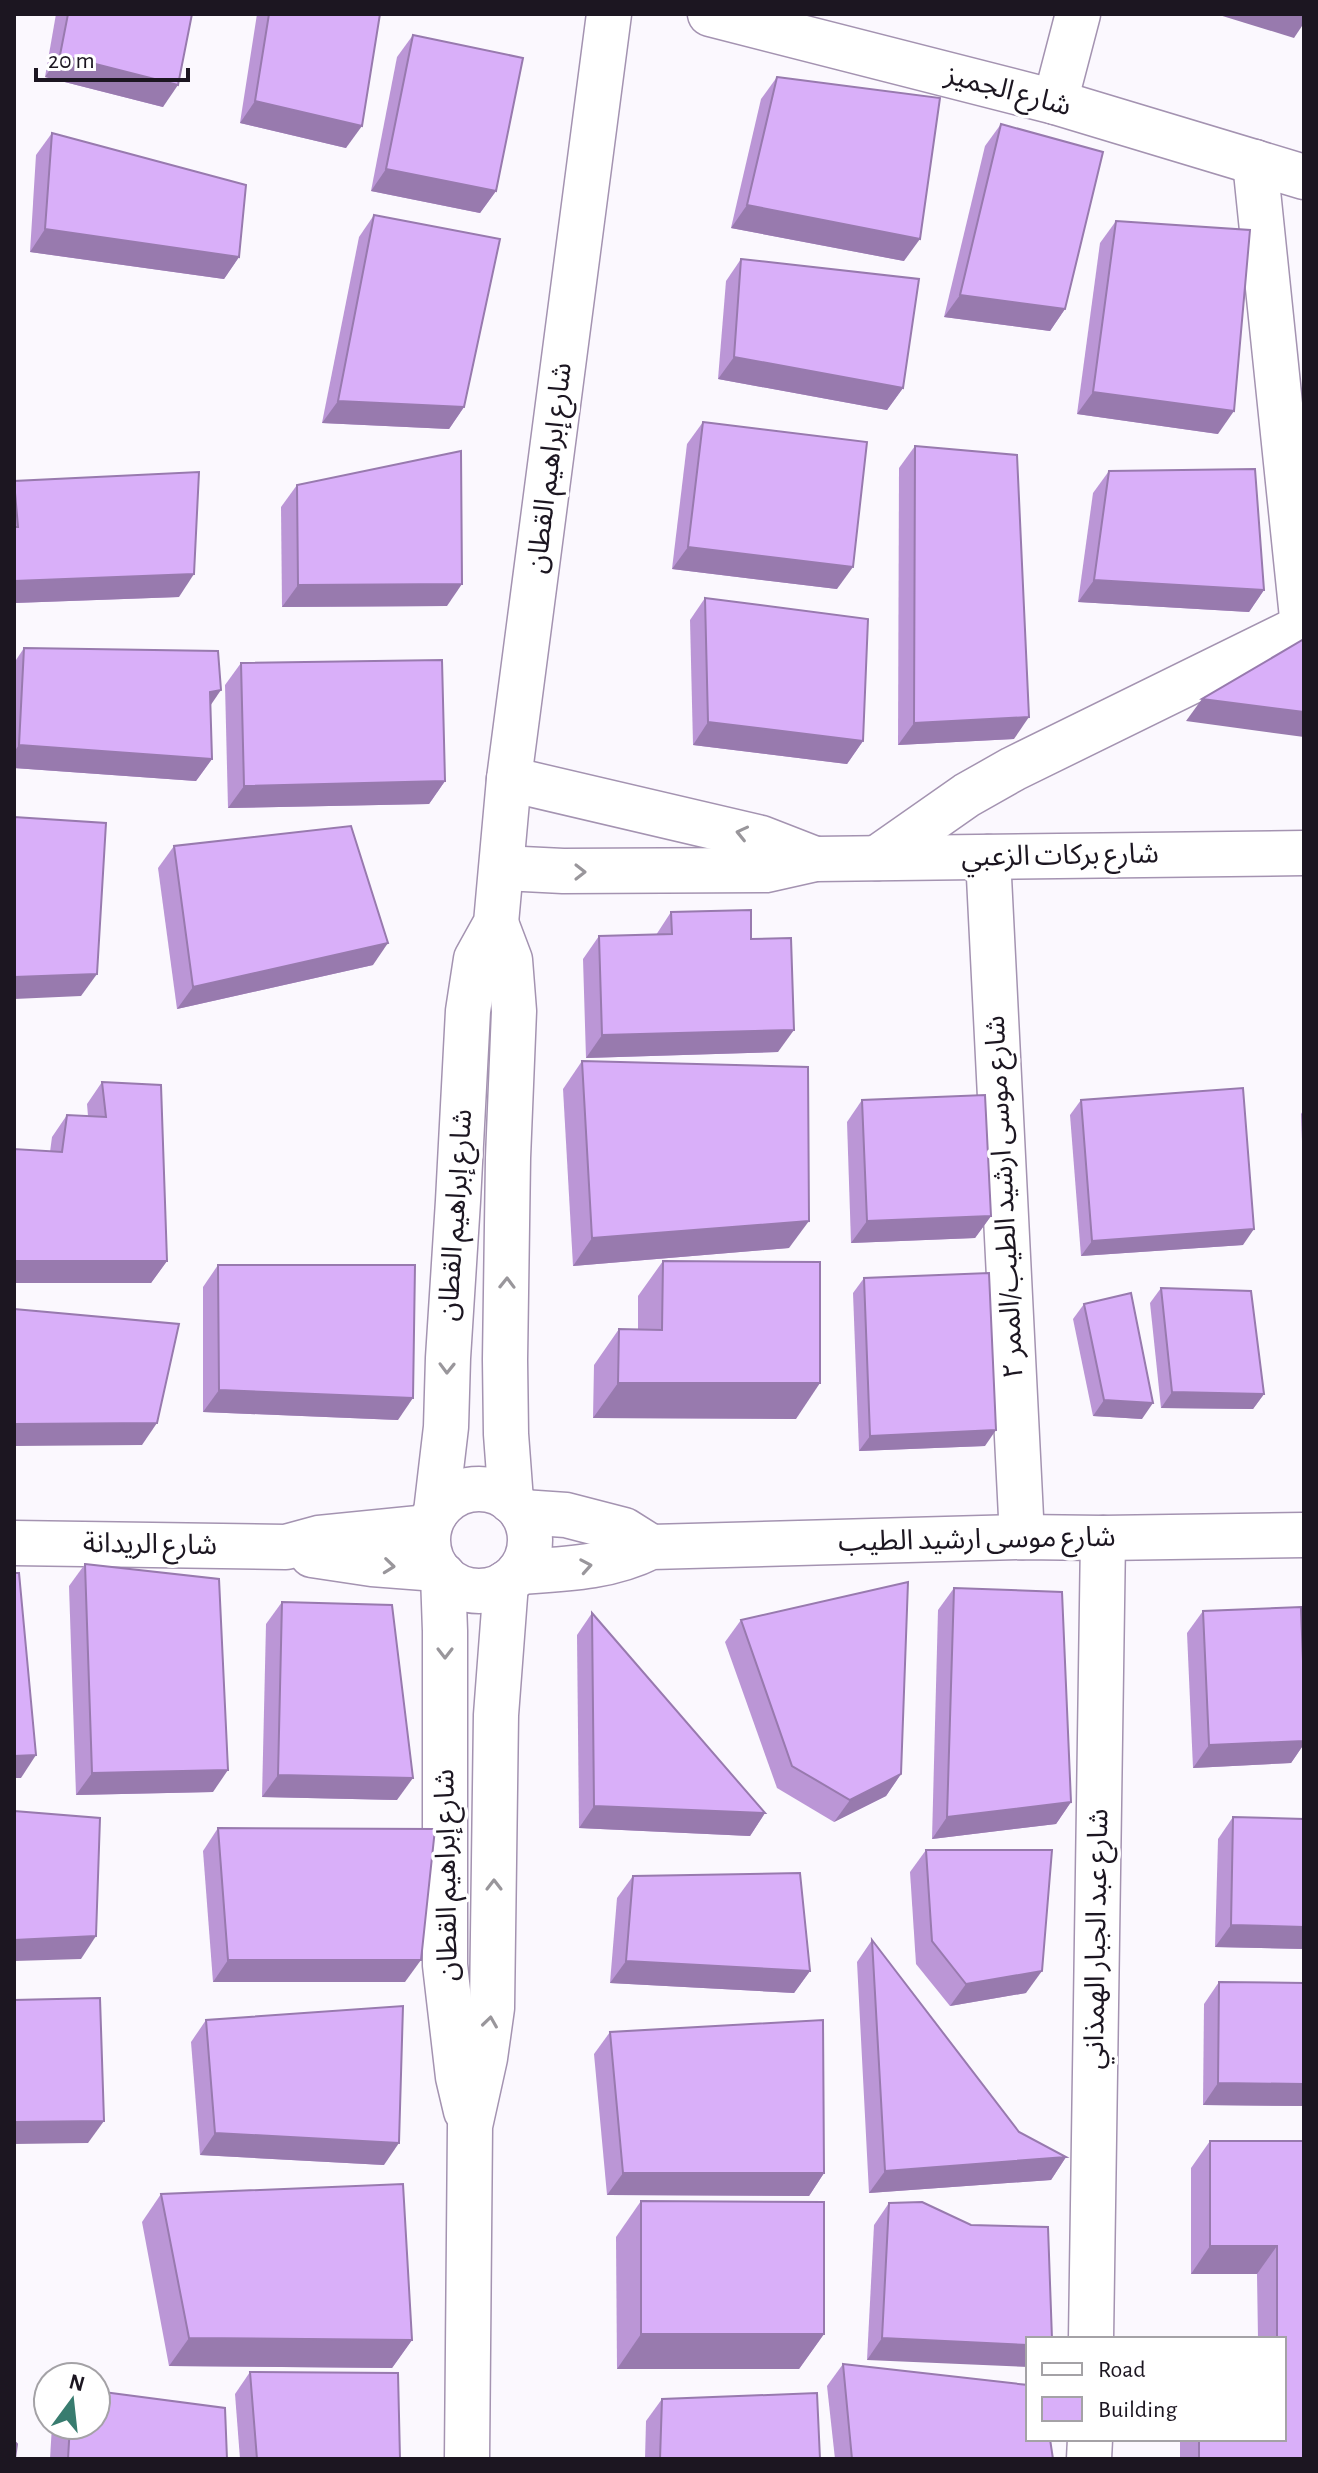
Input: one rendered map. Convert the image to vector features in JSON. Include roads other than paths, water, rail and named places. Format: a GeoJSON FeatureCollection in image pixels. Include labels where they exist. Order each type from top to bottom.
{"type":"FeatureCollection","features":[{"type":"Feature","properties":{"kind":"street","name":"شارع إبراهيم القطان"},"geometry":{"type":"LineString","coordinates":[[433,1520],[446,1427],[468,1011],[476,959],[496,923],[509,779],[609,14]]}},
{"type":"Feature","properties":{"kind":"street","name":"شارع الجميز"},"geometry":{"type":"LineString","coordinates":[[710,14],[1055,102],[1304,177]]}},
{"type":"Feature","properties":{"kind":"street"},"geometry":{"type":"LineString","coordinates":[[1055,102],[1078,14]]}},
{"type":"Feature","properties":{"kind":"street"},"geometry":{"type":"LineString","coordinates":[[877,858],[967,795],[1013,769],[1303,626],[1255,162]]}},
{"type":"Feature","properties":{"kind":"street","name":"شارع بركات الزعبي"},"geometry":{"type":"LineString","coordinates":[[509,779],[761,838],[815,859]]}},
{"type":"Feature","properties":{"kind":"street","name":"شارع بركات الزعبي"},"geometry":{"type":"LineString","coordinates":[[502,868],[577,872],[766,870],[815,859],[1304,853]]}},
{"type":"Feature","properties":{"kind":"street","name":"شارع موسى ارشيد الطيب/الممر ٢"},"geometry":{"type":"LineString","coordinates":[[988,857],[1022,1537]]}},
{"type":"Feature","properties":{"kind":"street","name":"شارع إبراهيم القطان"},"geometry":{"type":"LineString","coordinates":[[496,923],[510,960],[514,1011],[505,1360],[506,1434],[517,1506]]}},
{"type":"Feature","properties":{"kind":"street"},"geometry":{"type":"LineString","coordinates":[[517,1506],[529,1527],[530,1543],[527,1559],[512,1578],[490,1590],[473,1590],[456,1586],[440,1572],[431,1556],[428,1542],[433,1520],[448,1499],[463,1491],[480,1489],[497,1492],[517,1506],[624,1530],[651,1547]]}},
{"type":"Feature","properties":{"kind":"street","name":"شارع الريدانة"},"geometry":{"type":"LineString","coordinates":[[14,1543],[286,1547],[319,1538],[433,1520]]}},
{"type":"Feature","properties":{"kind":"street","name":"شارع موسى ارشيد الطيب"},"geometry":{"type":"LineString","coordinates":[[512,1578],[616,1561],[651,1547],[1022,1537],[1304,1535]]}},
{"type":"Feature","properties":{"kind":"street","name":"شارع عبد الجبار الهمذاني"},"geometry":{"type":"LineString","coordinates":[[1091,2337],[1103,1538]]}},
{"type":"Feature","properties":{"kind":"street","name":"شارع الريدانة"},"geometry":{"type":"LineString","coordinates":[[286,1547],[320,1558],[440,1572]]}},
{"type":"Feature","properties":{"kind":"street","name":"شارع إبراهيم القطان"},"geometry":{"type":"LineString","coordinates":[[440,1572],[445,1631],[445,1965],[458,2077],[470,2126]]}},
{"type":"Feature","properties":{"kind":"street","name":"شارع إبراهيم القطان"},"geometry":{"type":"LineString","coordinates":[[467,2459],[470,2126],[492,2008],[496,1715],[512,1578]]}}]}
